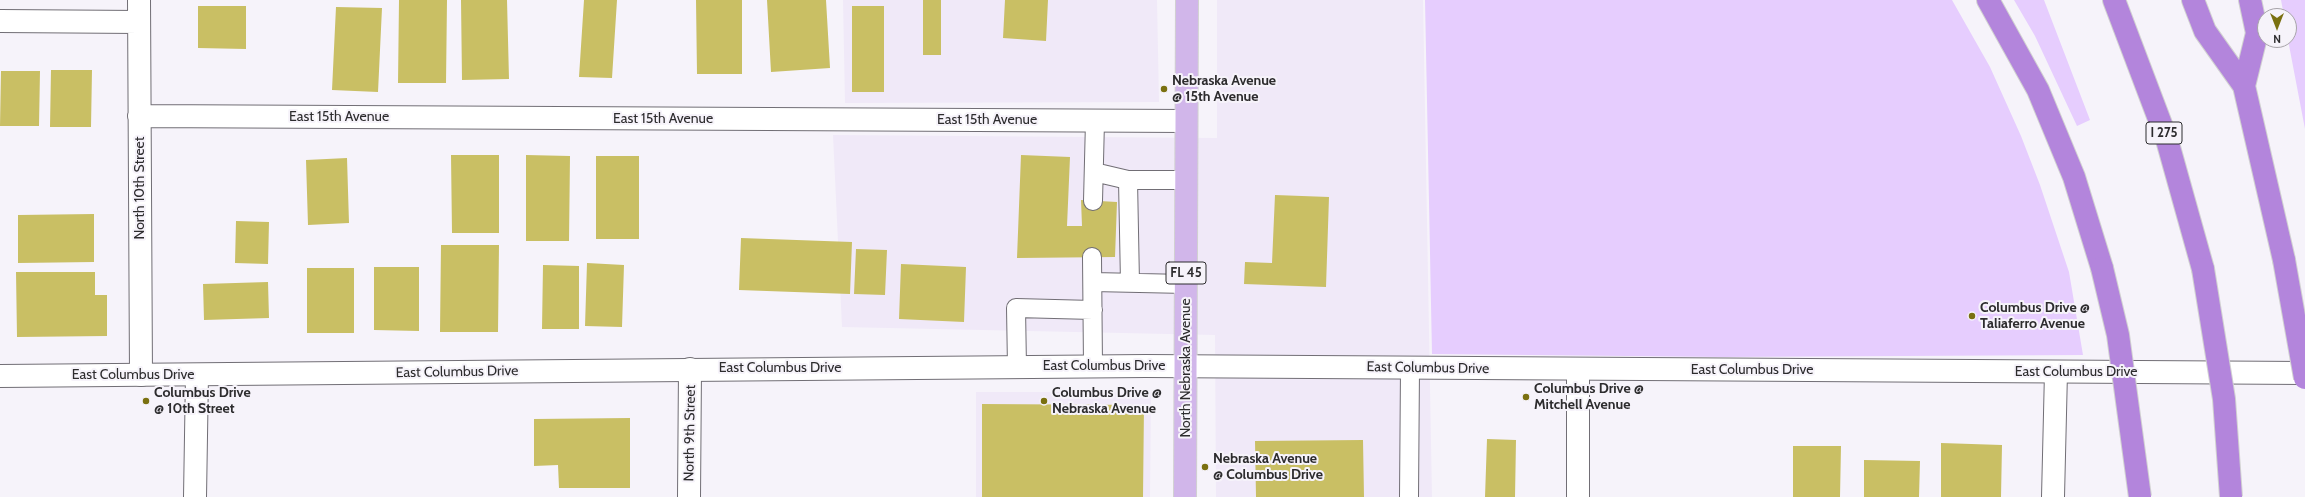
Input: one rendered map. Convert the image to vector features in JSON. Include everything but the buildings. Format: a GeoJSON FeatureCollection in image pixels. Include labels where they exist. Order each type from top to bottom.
{"type":"FeatureCollection","features":[{"type":"Feature","properties":{"kind":"highway"},"geometry":{"type":"LineString","coordinates":[[1988,0],[2038,90],[2074,177],[2102,268],[2118,335],[2140,497]]}},
{"type":"Feature","properties":{"kind":"highway","name":"I 275"},"geometry":{"type":"LineString","coordinates":[[2114,0],[2167,140],[2203,269],[2224,399],[2231,497]]}},
{"type":"Feature","properties":{"kind":"highway"},"geometry":{"type":"LineString","coordinates":[[2193,0],[2205,31],[2244,86],[2284,260],[2305,378]]}},
{"type":"Feature","properties":{"kind":"highway"},"geometry":{"type":"LineString","coordinates":[[2244,86],[2256,34],[2250,0]]}},
{"type":"Feature","properties":{"kind":"main road","name":"North 10th Street"},"geometry":{"type":"LineString","coordinates":[[140,0],[139,116],[141,375]]}},
{"type":"Feature","properties":{"kind":"main road","name":"North Nebraska Avenue"},"geometry":{"type":"LineString","coordinates":[[1185,497],[1187,0]]}},
{"type":"Feature","properties":{"kind":"main road"},"geometry":{"type":"LineString","coordinates":[[0,21],[139,22]]}},
{"type":"Feature","properties":{"kind":"main road","name":"East 15th Avenue"},"geometry":{"type":"LineString","coordinates":[[139,116],[1186,121]]}},
{"type":"Feature","properties":{"kind":"main road","name":"East Columbus Drive"},"geometry":{"type":"LineString","coordinates":[[0,376],[1093,366],[2305,374]]}},
{"type":"Feature","properties":{"kind":"main road","name":"North 9th Street"},"geometry":{"type":"LineString","coordinates":[[689,497],[690,369]]}},
{"type":"Feature","properties":{"kind":"main road"},"geometry":{"type":"LineString","coordinates":[[1578,369],[1578,497]]}},
{"type":"Feature","properties":{"kind":"main road"},"geometry":{"type":"LineString","coordinates":[[2053,497],[2056,372]]}},
{"type":"Feature","properties":{"kind":"main road"},"geometry":{"type":"LineString","coordinates":[[195,497],[197,375]]}},
{"type":"Feature","properties":{"kind":"lane"},"geometry":{"type":"LineString","coordinates":[[1093,200],[1095,121]]}},
{"type":"Feature","properties":{"kind":"lane"},"geometry":{"type":"LineString","coordinates":[[1094,172],[1128,180],[1186,180]]}},
{"type":"Feature","properties":{"kind":"lane"},"geometry":{"type":"LineString","coordinates":[[1128,180],[1130,283]]}},
{"type":"Feature","properties":{"kind":"lane"},"geometry":{"type":"LineString","coordinates":[[1092,257],[1093,366]]}},
{"type":"Feature","properties":{"kind":"lane"},"geometry":{"type":"LineString","coordinates":[[1093,282],[1186,284]]}},
{"type":"Feature","properties":{"kind":"lane"},"geometry":{"type":"LineString","coordinates":[[1017,367],[1016,308],[1093,310]]}},
{"type":"Feature","properties":{"kind":"lane"},"geometry":{"type":"LineString","coordinates":[[1409,497],[1410,368]]}},
{"type":"Feature","properties":{"kind":"shaded area"},"geometry":{"type":"Polygon","coordinates":[[[843,0],[1157,0],[1159,102],[845,103],[843,0]]]}},
{"type":"Feature","properties":{"kind":"shaded area"},"geometry":{"type":"Polygon","coordinates":[[[1217,0],[1423,0],[1432,497],[1216,497],[1215,335],[842,327],[833,135],[1217,138],[1217,0]]]}},
{"type":"Feature","properties":{"kind":"shaded area"},"geometry":{"type":"Polygon","coordinates":[[[1425,0],[1952,0],[1990,67],[2021,136],[2040,185],[2069,272],[2083,355],[1724,357],[1432,354],[1425,0]]]}},
{"type":"Feature","properties":{"kind":"shaded area"},"geometry":{"type":"Polygon","coordinates":[[[2014,0],[2044,0],[2090,120],[2077,126],[2035,36],[2014,0]]]}},
{"type":"Feature","properties":{"kind":"shaded area"},"geometry":{"type":"Polygon","coordinates":[[[2281,0],[2305,0],[2305,129],[2290,48],[2297,48],[2297,8],[2282,8],[2281,0]]]}},
{"type":"Feature","properties":{"kind":"shaded area"},"geometry":{"type":"Polygon","coordinates":[[[976,392],[1151,392],[1150,497],[976,497],[976,392]]]}},
{"type":"Feature","properties":{"kind":"place","name":"Nebraska Avenue @ 15th Avenue"},"geometry":{"type":"Point","coordinates":[1164,89]}},
{"type":"Feature","properties":{"kind":"place","name":"Columbus Drive @ Taliaferro Avenue"},"geometry":{"type":"Point","coordinates":[1972,316]}},
{"type":"Feature","properties":{"kind":"place","name":"Columbus Drive @ Mitchell Avenue"},"geometry":{"type":"Point","coordinates":[1526,397]}},
{"type":"Feature","properties":{"kind":"place","name":"Columbus Drive @ 10th Street"},"geometry":{"type":"Point","coordinates":[146,401]}},
{"type":"Feature","properties":{"kind":"place","name":"Columbus Drive @ Nebraska Avenue"},"geometry":{"type":"Point","coordinates":[1044,401]}},
{"type":"Feature","properties":{"kind":"place","name":"Nebraska Avenue @ Columbus Drive"},"geometry":{"type":"Point","coordinates":[1205,467]}}]}
